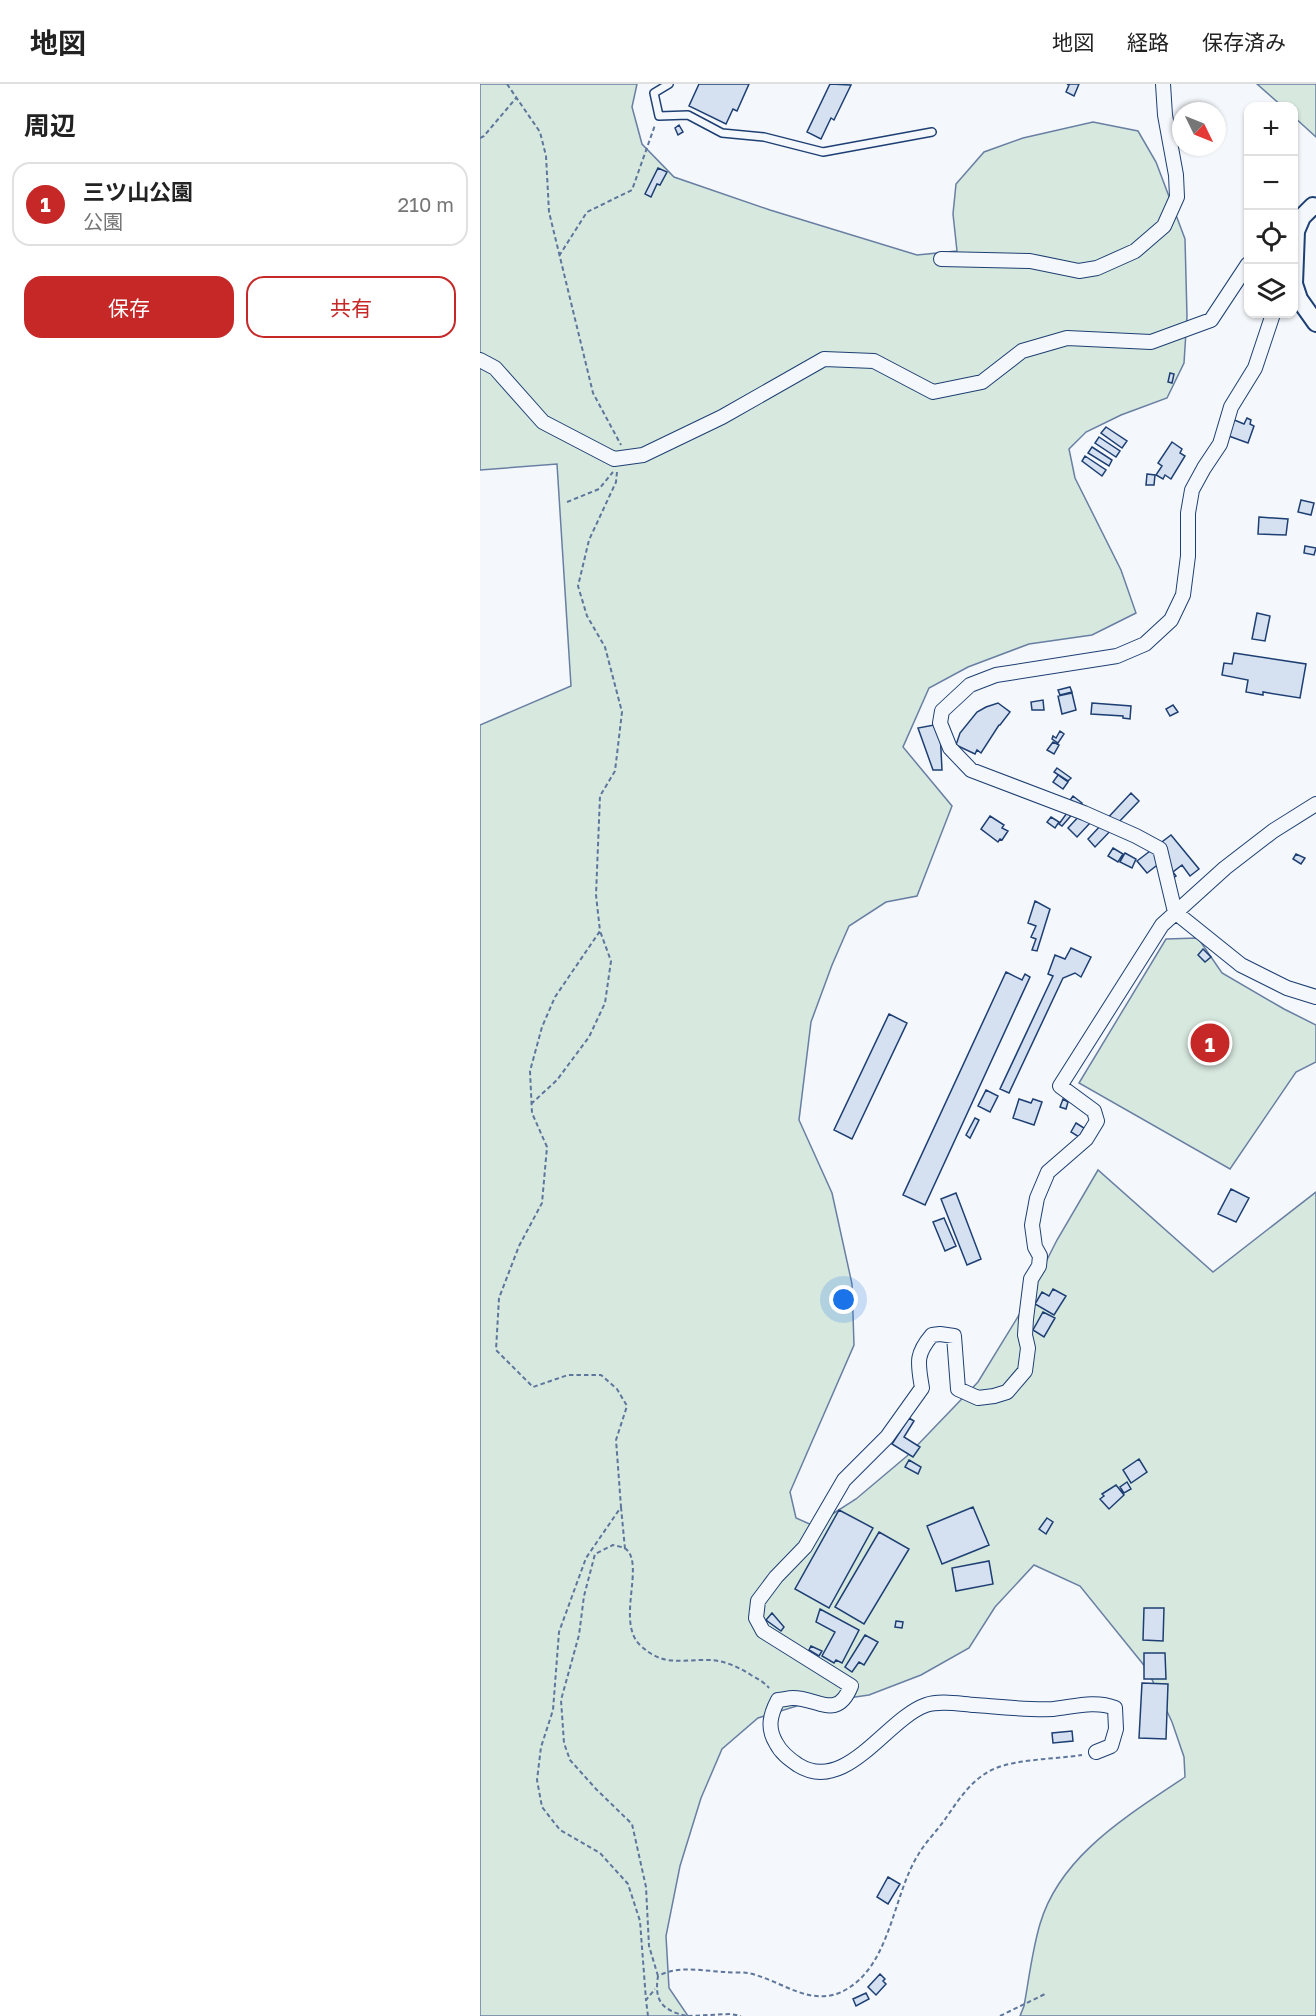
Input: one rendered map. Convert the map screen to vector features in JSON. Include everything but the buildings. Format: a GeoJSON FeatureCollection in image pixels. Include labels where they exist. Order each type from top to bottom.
{"type":"FeatureCollection","features":[{"type":"Feature","properties":{"kind":"street"},"geometry":{"type":"LineString","coordinates":[[941,260],[1030,261],[1079,271],[1097,268],[1135,251],[1164,226],[1177,197],[1176,175],[1165,115],[1163,84]]}},
{"type":"Feature","properties":{"kind":"street"},"geometry":{"type":"LineString","coordinates":[[1298,223],[1313,206],[1316,207]]}},
{"type":"Feature","properties":{"kind":"street"},"geometry":{"type":"LineString","coordinates":[[1294,264],[1294,284],[1299,299],[1316,323]]}},
{"type":"Feature","properties":{"kind":"street"},"geometry":{"type":"LineString","coordinates":[[480,360],[495,368],[543,422],[614,459],[643,455],[722,417],[824,359],[874,361],[933,392],[982,382],[1022,351],[1067,338],[1151,342],[1211,320],[1244,270]]}},
{"type":"Feature","properties":{"kind":"street"},"geometry":{"type":"LineString","coordinates":[[1272,318],[1255,368],[1231,407],[1220,444],[1192,490],[1188,513],[1188,556],[1183,595],[1170,620],[1144,644],[1117,656],[996,675],[970,685],[942,711],[940,723],[950,748],[971,770],[1084,813],[1160,849],[1175,912],[1241,965],[1287,988],[1316,997]]}},
{"type":"Feature","properties":{"kind":"street"},"geometry":{"type":"LineString","coordinates":[[1096,1752],[1111,1746],[1116,1729],[1115,1708],[1105,1703],[1052,1709],[950,1703],[926,1704],[890,1730],[858,1758],[838,1768],[825,1771],[807,1770],[784,1755],[775,1742],[770,1726],[770,1715],[778,1700],[793,1698],[828,1707],[838,1704],[847,1696],[851,1686],[763,1631],[756,1618],[758,1601],[776,1577],[805,1547],[844,1480],[887,1437],[922,1388],[918,1366],[920,1349],[932,1335],[954,1336],[958,1389],[978,1398],[1007,1392],[1025,1371],[1028,1348],[1025,1335],[1026,1319],[1031,1279],[1039,1266],[1041,1256],[1035,1246],[1032,1225],[1037,1198],[1048,1172],[1086,1139],[1097,1121],[1095,1110],[1060,1086],[1162,925],[1225,868],[1273,831],[1316,804]]}},
{"type":"Feature","properties":{"kind":"lane"},"geometry":{"type":"LineString","coordinates":[[669,84],[654,93],[659,116],[688,114],[722,133],[764,137],[823,152],[932,132]]}},
{"type":"Feature","properties":{"kind":"path"},"geometry":{"type":"LineString","coordinates":[[507,84],[540,132],[546,156],[549,212],[593,393],[621,445]]}},
{"type":"Feature","properties":{"kind":"path"},"geometry":{"type":"LineString","coordinates":[[480,138],[516,98]]}},
{"type":"Feature","properties":{"kind":"path"},"geometry":{"type":"LineString","coordinates":[[559,256],[587,212],[632,190],[659,116]]}},
{"type":"Feature","properties":{"kind":"path"},"geometry":{"type":"LineString","coordinates":[[531,1104],[557,1080],[589,1037],[605,1003],[611,960],[600,931],[596,896],[600,796],[615,771],[622,712],[606,647],[587,616],[578,586],[589,540],[616,482],[618,466],[599,489],[567,502]]}},
{"type":"Feature","properties":{"kind":"path"},"geometry":{"type":"LineString","coordinates":[[600,931],[555,997],[542,1027],[530,1071],[532,1113],[547,1147],[542,1203],[519,1246],[499,1298],[496,1350],[533,1387],[568,1375],[601,1375],[617,1389],[627,1406],[616,1440],[625,1549],[633,1560],[630,1620],[638,1643],[654,1657],[675,1662],[706,1659],[737,1666],[765,1683],[778,1700]]}},
{"type":"Feature","properties":{"kind":"path"},"geometry":{"type":"LineString","coordinates":[[621,1507],[586,1558],[559,1632],[553,1710],[541,1747],[537,1780],[542,1807],[560,1830],[600,1853],[628,1884],[640,1921],[648,2016]]}},
{"type":"Feature","properties":{"kind":"path"},"geometry":{"type":"LineString","coordinates":[[625,1549],[613,1545],[595,1554],[584,1596],[579,1635],[561,1700],[564,1743],[570,1760],[632,1824],[646,1887],[649,1946],[658,1976],[656,1989],[660,2003],[667,2010],[687,2016],[730,2014],[741,2016]]}},
{"type":"Feature","properties":{"kind":"path"},"geometry":{"type":"LineString","coordinates":[[658,1976],[666,1972],[681,1970],[747,1973],[807,1996],[839,1994],[868,1970],[882,1946],[917,1855],[962,1794],[977,1779],[997,1768],[1096,1752]]}},
{"type":"Feature","properties":{"kind":"path"},"geometry":{"type":"LineString","coordinates":[[646,2000],[656,1989]]}},
{"type":"Feature","properties":{"kind":"path"},"geometry":{"type":"LineString","coordinates":[[999,2016],[1045,1994]]}},
{"type":"Feature","properties":{"kind":"shaded area"},"geometry":{"type":"Polygon","coordinates":[[[480,84],[637,84],[632,107],[642,144],[674,177],[770,210],[917,255],[957,251],[953,214],[956,184],[984,152],[1023,138],[1093,122],[1138,131],[1156,162],[1185,239],[1187,316],[1184,363],[1167,398],[1121,415],[1086,432],[1069,449],[1075,478],[1121,570],[1136,613],[1092,635],[1029,644],[968,667],[929,688],[903,747],[952,806],[917,896],[886,902],[849,926],[811,1022],[799,1120],[832,1193],[852,1284],[854,1345],[790,1492],[796,1518],[814,1526],[856,1499],[907,1456],[978,1382],[1019,1315],[1057,1240],[1098,1170],[1213,1272],[1316,1192],[1316,2016],[1020,2016],[1040,1924],[1050,1899],[1063,1877],[1099,1839],[1185,1777],[1184,1757],[1172,1722],[1147,1669],[1080,1586],[1034,1565],[995,1607],[969,1648],[921,1675],[869,1695],[800,1705],[758,1718],[722,1749],[701,1798],[680,1866],[666,1936],[669,1988],[688,2016],[480,2016],[480,725],[571,686],[557,464],[480,470],[480,84]]]}},
{"type":"Feature","properties":{"kind":"shaded area"},"geometry":{"type":"Polygon","coordinates":[[[1257,84],[1316,84],[1316,137],[1298,121],[1298,102],[1277,102],[1257,84]]]}},
{"type":"Feature","properties":{"kind":"shaded area"},"geometry":{"type":"Polygon","coordinates":[[[1198,938],[1222,973],[1316,1025],[1316,1062],[1296,1072],[1230,1169],[1079,1083],[1166,939],[1198,938]]]}},
{"type":"Feature","properties":{"kind":"place","name":"三ツ山公園"},"geometry":{"type":"Point","coordinates":[1210,1043]}}]}
